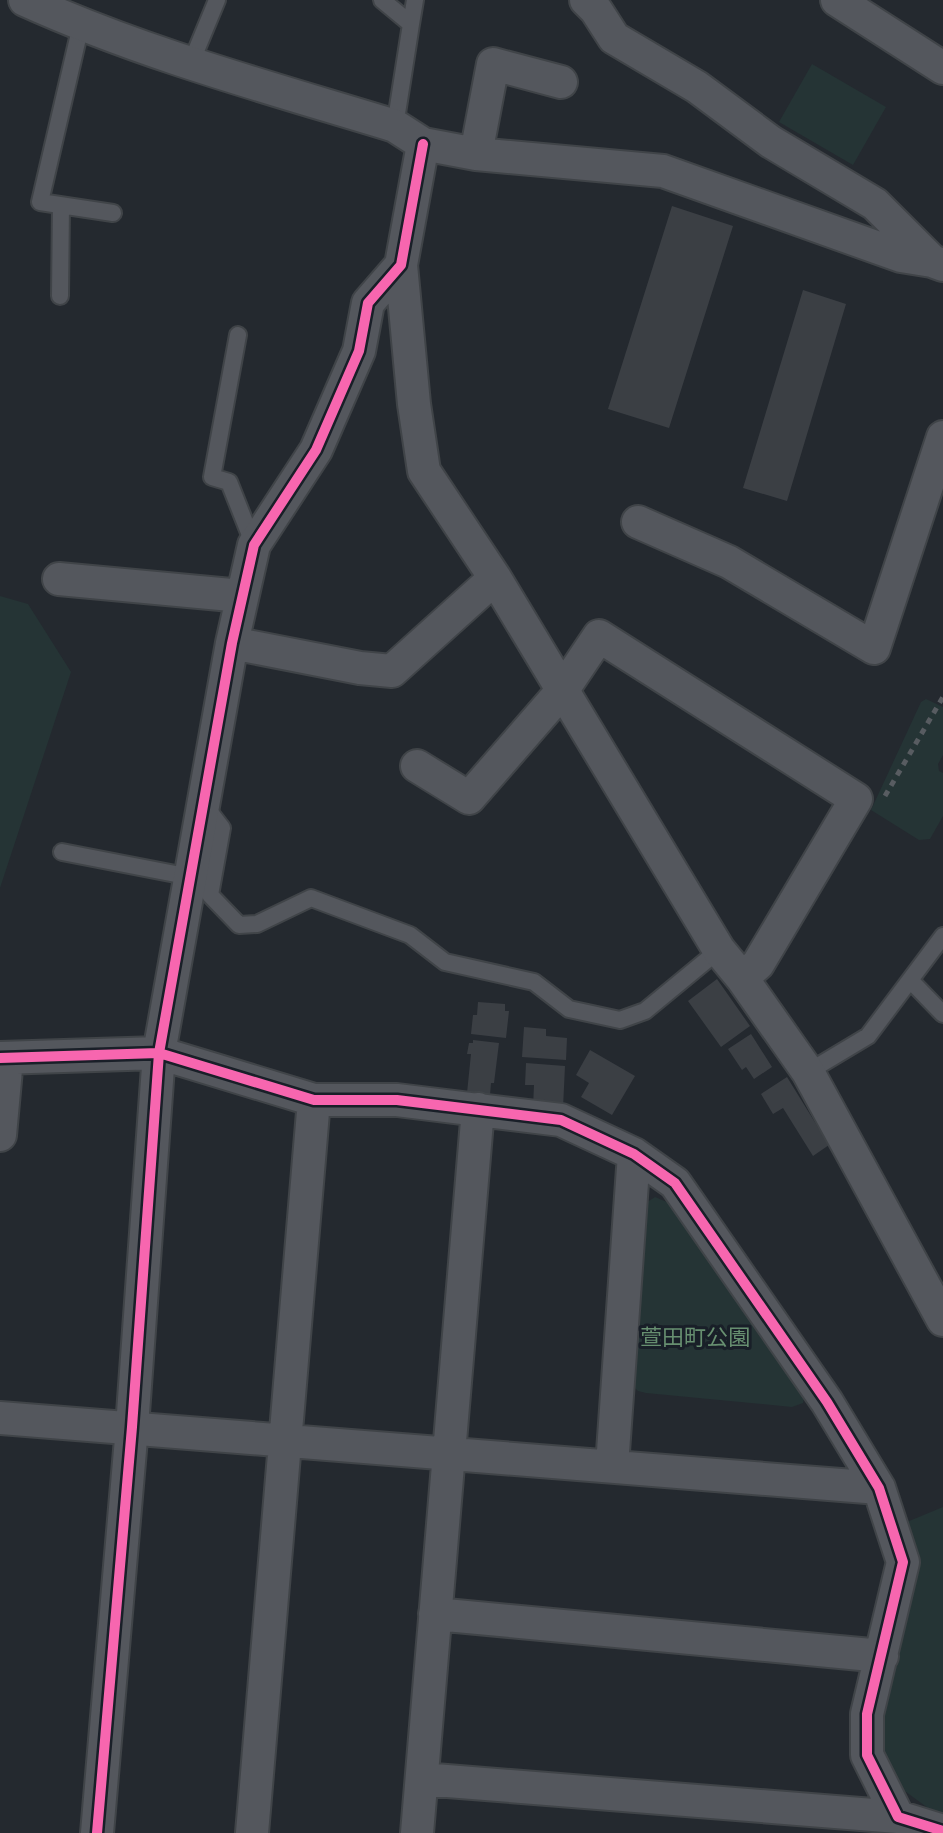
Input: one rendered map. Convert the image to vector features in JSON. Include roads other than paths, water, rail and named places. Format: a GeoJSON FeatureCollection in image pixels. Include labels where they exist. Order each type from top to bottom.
{"type":"FeatureCollection","features":[{"type":"Feature","properties":{"kind":"street"},"geometry":{"type":"LineString","coordinates":[[25,0],[81,25],[191,63],[395,126],[423,144],[476,154],[663,171],[901,256],[938,263]]}},
{"type":"Feature","properties":{"kind":"street"},"geometry":{"type":"LineString","coordinates":[[595,3],[614,38],[697,87],[771,142],[875,204],[938,263]]}},
{"type":"Feature","properties":{"kind":"street"},"geometry":{"type":"LineString","coordinates":[[854,5],[943,68]]}},
{"type":"Feature","properties":{"kind":"street"},"geometry":{"type":"LineString","coordinates":[[476,154],[493,64],[561,82]]}},
{"type":"Feature","properties":{"kind":"street"},"geometry":{"type":"LineString","coordinates":[[423,144],[401,265],[414,404],[424,471],[495,578],[719,950],[808,1072],[943,1320]]}},
{"type":"Feature","properties":{"kind":"street"},"geometry":{"type":"LineString","coordinates":[[97,1833],[132,1427],[159,1053],[232,643],[254,545],[316,450],[359,351],[368,303],[401,265]]}},
{"type":"Feature","properties":{"kind":"street"},"geometry":{"type":"LineString","coordinates":[[638,522],[729,562],[874,648],[943,437]]}},
{"type":"Feature","properties":{"kind":"street"},"geometry":{"type":"LineString","coordinates":[[232,643],[360,668],[392,671],[495,578]]}},
{"type":"Feature","properties":{"kind":"street"},"geometry":{"type":"LineString","coordinates":[[59,579],[242,596]]}},
{"type":"Feature","properties":{"kind":"street"},"geometry":{"type":"LineString","coordinates":[[417,766],[469,798],[562,691],[599,636],[856,799],[758,964],[742,978]]}},
{"type":"Feature","properties":{"kind":"street"},"geometry":{"type":"LineString","coordinates":[[0,1135],[4,1058],[159,1053],[314,1100],[397,1100],[561,1120],[634,1154],[675,1183],[827,1402],[879,1488],[903,1562],[867,1714],[867,1755],[898,1817]]}},
{"type":"Feature","properties":{"kind":"street"},"geometry":{"type":"LineString","coordinates":[[252,1833],[314,1100]]}},
{"type":"Feature","properties":{"kind":"street"},"geometry":{"type":"LineString","coordinates":[[417,1833],[478,1109]]}},
{"type":"Feature","properties":{"kind":"street"},"geometry":{"type":"LineString","coordinates":[[612,1466],[634,1154]]}},
{"type":"Feature","properties":{"kind":"street"},"geometry":{"type":"LineString","coordinates":[[0,1418],[879,1488]]}},
{"type":"Feature","properties":{"kind":"street"},"geometry":{"type":"LineString","coordinates":[[435,1614],[882,1656]]}},
{"type":"Feature","properties":{"kind":"street"},"geometry":{"type":"LineString","coordinates":[[422,1779],[898,1817],[943,1831]]}},
{"type":"Feature","properties":{"kind":"lane"},"geometry":{"type":"LineString","coordinates":[[191,63],[217,0]]}},
{"type":"Feature","properties":{"kind":"lane"},"geometry":{"type":"LineString","coordinates":[[382,0],[411,24]]}},
{"type":"Feature","properties":{"kind":"lane"},"geometry":{"type":"LineString","coordinates":[[395,126],[415,0]]}},
{"type":"Feature","properties":{"kind":"lane"},"geometry":{"type":"LineString","coordinates":[[81,25],[40,202],[113,213]]}},
{"type":"Feature","properties":{"kind":"lane"},"geometry":{"type":"LineString","coordinates":[[60,296],[61,205]]}},
{"type":"Feature","properties":{"kind":"lane"},"geometry":{"type":"LineString","coordinates":[[238,335],[212,477],[229,482],[254,545]]}},
{"type":"Feature","properties":{"kind":"lane"},"geometry":{"type":"LineString","coordinates":[[204,804],[222,828],[210,895],[239,925],[257,924],[311,898],[410,935],[445,962],[534,982],[569,1009],[620,1020],[645,1011],[719,950]]}},
{"type":"Feature","properties":{"kind":"lane"},"geometry":{"type":"LineString","coordinates":[[62,852],[191,877]]}},
{"type":"Feature","properties":{"kind":"lane"},"geometry":{"type":"LineString","coordinates":[[808,1072],[868,1036],[943,936]]}},
{"type":"Feature","properties":{"kind":"lane"},"geometry":{"type":"LineString","coordinates":[[910,980],[943,1014]]}},
{"type":"Feature","properties":{"kind":"park label","name":"萱田町公園"},"geometry":{"type":"Point","coordinates":[695,1337]}}]}
